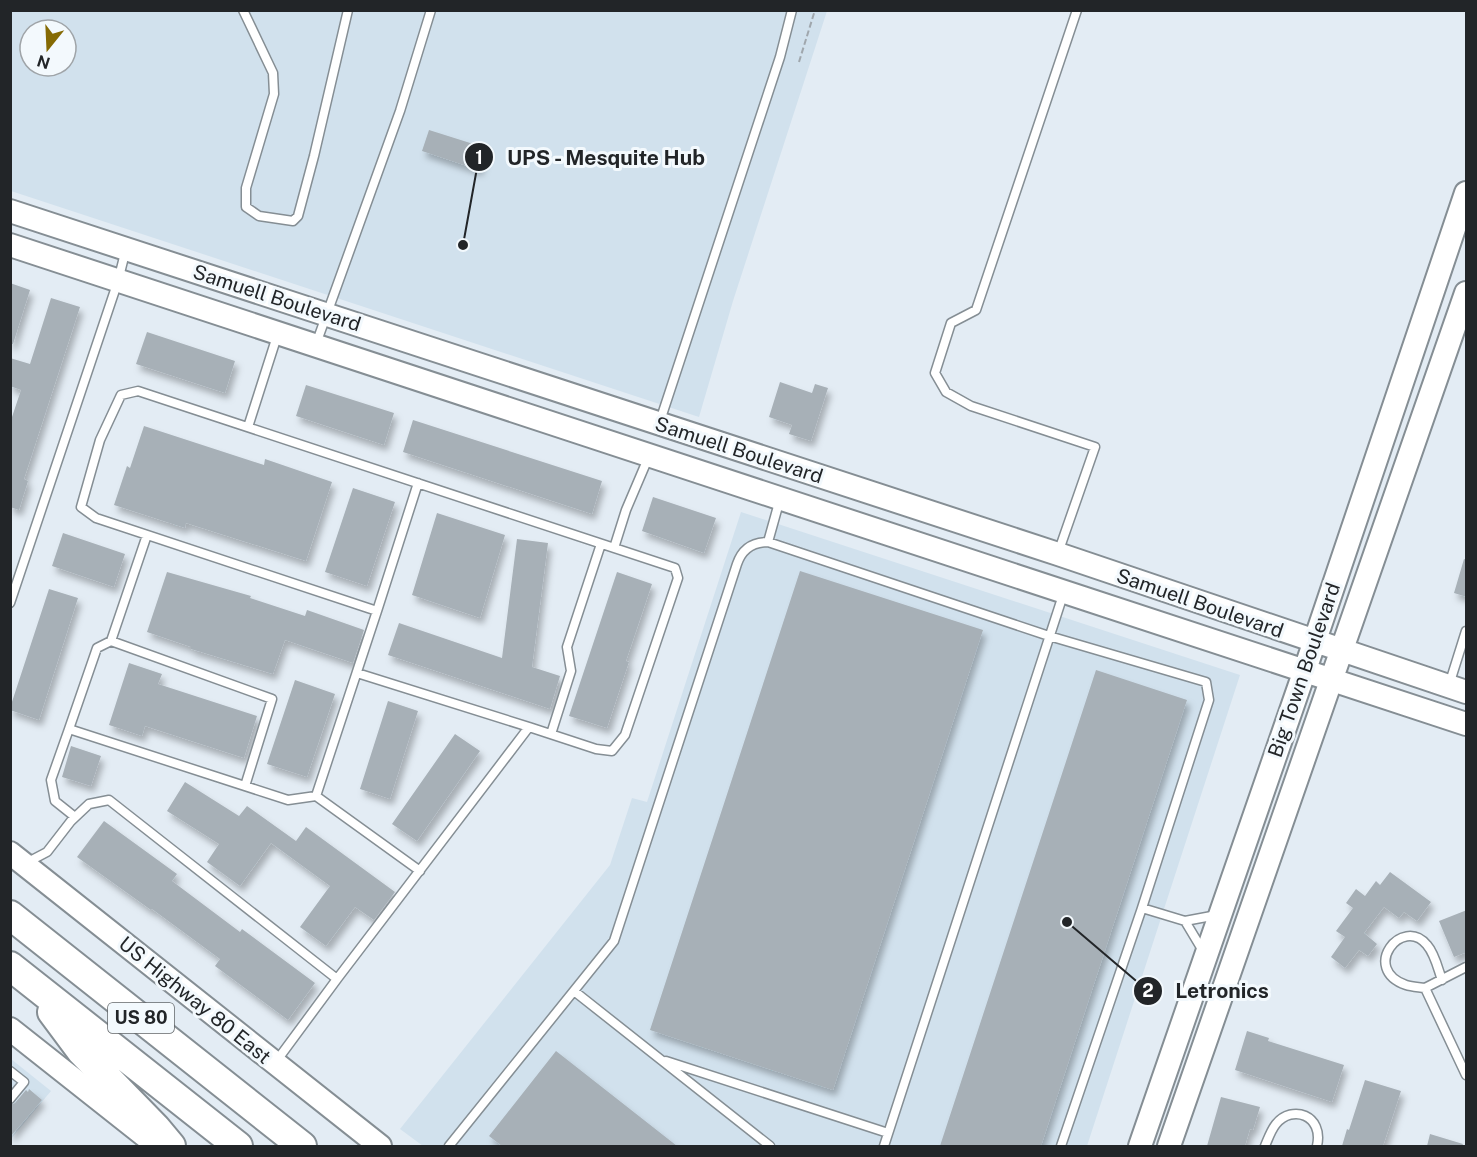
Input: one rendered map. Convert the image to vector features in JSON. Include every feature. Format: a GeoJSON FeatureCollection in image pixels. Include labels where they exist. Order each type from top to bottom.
{"type":"FeatureCollection","features":[{"type":"Feature","properties":{"kind":"highway","name":"US 80"},"geometry":{"type":"LineString","coordinates":[[10,915],[302,1146]]}},
{"type":"Feature","properties":{"kind":"highway","name":"US 80"},"geometry":{"type":"LineString","coordinates":[[19,972],[238,1146]]}},
{"type":"Feature","properties":{"kind":"highway"},"geometry":{"type":"LineString","coordinates":[[19,972],[81,1051],[171,1146]]}},
{"type":"Feature","properties":{"kind":"highway"},"geometry":{"type":"LineString","coordinates":[[271,1122],[318,1146]]}},
{"type":"Feature","properties":{"kind":"main road","name":"Big Town Boulevard"},"geometry":{"type":"LineString","coordinates":[[1169,1146],[1197,1024],[1206,956],[1467,193]]}},
{"type":"Feature","properties":{"kind":"main road","name":"Samuell Boulevard"},"geometry":{"type":"LineString","coordinates":[[10,211],[1058,554],[1457,689]]}},
{"type":"Feature","properties":{"kind":"main road","name":"Samuell Boulevard"},"geometry":{"type":"LineString","coordinates":[[10,245],[1467,724]]}},
{"type":"Feature","properties":{"kind":"main road","name":"Big Town Boulevard"},"geometry":{"type":"LineString","coordinates":[[1140,1146],[1197,1024],[1331,678],[1467,293]]}},
{"type":"Feature","properties":{"kind":"main road"},"geometry":{"type":"LineString","coordinates":[[650,456],[659,424]]}},
{"type":"Feature","properties":{"kind":"main road"},"geometry":{"type":"LineString","coordinates":[[780,498],[790,468]]}},
{"type":"Feature","properties":{"kind":"main road","name":"US Highway 80 East"},"geometry":{"type":"LineString","coordinates":[[17,858],[380,1146]]}},
{"type":"Feature","properties":{"kind":"main road"},"geometry":{"type":"LineString","coordinates":[[10,1029],[158,1146]]}},
{"type":"Feature","properties":{"kind":"lane"},"geometry":{"type":"LineString","coordinates":[[243,10],[273,73],[274,94],[246,188],[246,207],[259,216],[293,221],[298,216],[314,156],[348,10]]}},
{"type":"Feature","properties":{"kind":"lane"},"geometry":{"type":"LineString","coordinates":[[316,344],[400,111],[431,10]]}},
{"type":"Feature","properties":{"kind":"lane"},"geometry":{"type":"LineString","coordinates":[[659,424],[780,57],[792,10]]}},
{"type":"Feature","properties":{"kind":"lane"},"geometry":{"type":"LineString","coordinates":[[1058,554],[1095,447],[971,406],[946,392],[935,373],[951,323],[976,310],[1077,10]]}},
{"type":"Feature","properties":{"kind":"lane"},"geometry":{"type":"LineString","coordinates":[[10,603],[118,281],[126,249]]}},
{"type":"Feature","properties":{"kind":"lane"},"geometry":{"type":"LineString","coordinates":[[248,427],[278,332]]}},
{"type":"Feature","properties":{"kind":"lane"},"geometry":{"type":"LineString","coordinates":[[357,673],[596,749],[612,751],[625,735],[678,578],[675,568],[138,390],[121,395],[100,440],[81,507],[96,518],[377,611]]}},
{"type":"Feature","properties":{"kind":"lane"},"geometry":{"type":"LineString","coordinates":[[614,548],[626,510],[650,456]]}},
{"type":"Feature","properties":{"kind":"lane"},"geometry":{"type":"LineString","coordinates":[[316,796],[418,483]]}},
{"type":"Feature","properties":{"kind":"lane"},"geometry":{"type":"LineString","coordinates":[[768,542],[780,498]]}},
{"type":"Feature","properties":{"kind":"lane"},"geometry":{"type":"LineString","coordinates":[[75,818],[55,801],[51,780],[97,648],[111,641],[147,535]]}},
{"type":"Feature","properties":{"kind":"lane"},"geometry":{"type":"LineString","coordinates":[[450,1146],[614,941],[739,556],[752,544],[768,542],[1049,636],[1206,682],[1209,700],[1142,908],[1061,1146]]}},
{"type":"Feature","properties":{"kind":"lane"},"geometry":{"type":"LineString","coordinates":[[550,734],[571,671],[567,647],[601,544]]}},
{"type":"Feature","properties":{"kind":"lane"},"geometry":{"type":"LineString","coordinates":[[884,1146],[1064,591]]}},
{"type":"Feature","properties":{"kind":"lane"},"geometry":{"type":"LineString","coordinates":[[1457,689],[1467,631]]}},
{"type":"Feature","properties":{"kind":"lane"},"geometry":{"type":"LineString","coordinates":[[111,641],[272,699],[245,786]]}},
{"type":"Feature","properties":{"kind":"lane"},"geometry":{"type":"LineString","coordinates":[[274,1063],[530,727]]}},
{"type":"Feature","properties":{"kind":"lane"},"geometry":{"type":"LineString","coordinates":[[69,729],[288,800],[316,796],[420,872]]}},
{"type":"Feature","properties":{"kind":"lane"},"geometry":{"type":"LineString","coordinates":[[17,858],[48,852],[89,804],[109,800],[337,979]]}},
{"type":"Feature","properties":{"kind":"lane"},"geometry":{"type":"LineString","coordinates":[[1142,908],[1185,921],[1220,914]]}},
{"type":"Feature","properties":{"kind":"lane"},"geometry":{"type":"LineString","coordinates":[[1185,921],[1206,956]]}},
{"type":"Feature","properties":{"kind":"lane"},"geometry":{"type":"LineString","coordinates":[[1442,980],[1426,944],[1413,937],[1400,938],[1391,944],[1386,955],[1385,966],[1391,977],[1407,985],[1425,988],[1442,980],[1467,967]]}},
{"type":"Feature","properties":{"kind":"lane"},"geometry":{"type":"LineString","coordinates":[[1425,988],[1467,1075]]}},
{"type":"Feature","properties":{"kind":"lane"},"geometry":{"type":"LineString","coordinates":[[574,991],[770,1146]]}},
{"type":"Feature","properties":{"kind":"lane"},"geometry":{"type":"LineString","coordinates":[[661,1060],[888,1133]]}},
{"type":"Feature","properties":{"kind":"lane"},"geometry":{"type":"LineString","coordinates":[[10,1071],[24,1082],[10,1099]]}},
{"type":"Feature","properties":{"kind":"lane"},"geometry":{"type":"LineString","coordinates":[[1265,1146],[1276,1123],[1289,1115],[1307,1116],[1317,1125],[1319,1131],[1317,1146]]}},
{"type":"Feature","properties":{"kind":"path"},"geometry":{"type":"LineString","coordinates":[[798,62],[815,10]]}},
{"type":"Feature","properties":{"kind":"shaded area"},"geometry":{"type":"Polygon","coordinates":[[[11,11],[827,11],[733,301],[699,417],[11,191],[11,11]]]}},
{"type":"Feature","properties":{"kind":"shaded area"},"geometry":{"type":"Polygon","coordinates":[[[741,512],[1240,675],[1087,1146],[423,1146],[400,1129],[610,865],[632,798],[647,802],[741,512]]]}},
{"type":"Feature","properties":{"kind":"shaded area"},"geometry":{"type":"Polygon","coordinates":[[[11,1059],[51,1091],[11,1139],[11,1059]]]}},
{"type":"Feature","properties":{"kind":"building"},"geometry":{"type":"Polygon","coordinates":[[[429,130],[486,148],[479,170],[422,151],[429,130]]]}},
{"type":"Feature","properties":{"kind":"building"},"geometry":{"type":"Polygon","coordinates":[[[10,283],[30,290],[13,344],[10,344],[10,283]]]}},
{"type":"Feature","properties":{"kind":"building"},"geometry":{"type":"Polygon","coordinates":[[[51,298],[80,307],[24,479],[28,481],[19,510],[10,507],[10,423],[21,390],[10,386],[10,358],[30,364],[51,298]]]}},
{"type":"Feature","properties":{"kind":"building"},"geometry":{"type":"Polygon","coordinates":[[[147,332],[235,361],[225,393],[136,364],[147,332]]]}},
{"type":"Feature","properties":{"kind":"building"},"geometry":{"type":"Polygon","coordinates":[[[780,382],[812,393],[815,384],[828,388],[811,441],[789,434],[792,425],[769,417],[780,382]]]}},
{"type":"Feature","properties":{"kind":"building"},"geometry":{"type":"Polygon","coordinates":[[[306,385],[394,413],[384,445],[296,416],[306,385]]]}},
{"type":"Feature","properties":{"kind":"building"},"geometry":{"type":"Polygon","coordinates":[[[413,420],[602,481],[592,514],[403,452],[413,420]]]}},
{"type":"Feature","properties":{"kind":"building"},"geometry":{"type":"Polygon","coordinates":[[[144,426],[264,465],[265,459],[332,482],[306,561],[186,523],[185,528],[114,505],[127,466],[130,468],[144,426]]]}},
{"type":"Feature","properties":{"kind":"building"},"geometry":{"type":"Polygon","coordinates":[[[353,488],[395,502],[367,586],[325,572],[353,488]]]}},
{"type":"Feature","properties":{"kind":"building"},"geometry":{"type":"Polygon","coordinates":[[[653,497],[716,518],[704,553],[642,531],[653,497]]]}},
{"type":"Feature","properties":{"kind":"building"},"geometry":{"type":"Polygon","coordinates":[[[437,513],[505,535],[480,618],[412,595],[437,513]]]}},
{"type":"Feature","properties":{"kind":"building"},"geometry":{"type":"Polygon","coordinates":[[[63,533],[125,554],[114,587],[52,566],[63,533]]]}},
{"type":"Feature","properties":{"kind":"building"},"geometry":{"type":"Polygon","coordinates":[[[517,539],[548,543],[532,667],[560,676],[550,709],[388,655],[399,623],[502,658],[517,539]]]}},
{"type":"Feature","properties":{"kind":"building"},"geometry":{"type":"Polygon","coordinates":[[[1464,559],[1467,560],[1467,597],[1454,593],[1464,559]]]}},
{"type":"Feature","properties":{"kind":"building"},"geometry":{"type":"Polygon","coordinates":[[[800,571],[983,630],[833,1090],[650,1030],[800,571]]]}},
{"type":"Feature","properties":{"kind":"building"},"geometry":{"type":"Polygon","coordinates":[[[167,572],[251,596],[250,598],[305,616],[307,610],[364,630],[353,663],[285,640],[273,674],[191,649],[191,647],[147,632],[167,572]]]}},
{"type":"Feature","properties":{"kind":"building"},"geometry":{"type":"Polygon","coordinates":[[[617,572],[652,584],[626,661],[629,662],[607,728],[569,716],[617,572]]]}},
{"type":"Feature","properties":{"kind":"building"},"geometry":{"type":"Polygon","coordinates":[[[49,589],[78,598],[39,720],[10,710],[10,708],[49,589]]]}},
{"type":"Feature","properties":{"kind":"building"},"geometry":{"type":"Polygon","coordinates":[[[129,663],[162,674],[158,684],[257,716],[244,758],[145,726],[142,736],[109,725],[129,663]]]}},
{"type":"Feature","properties":{"kind":"building"},"geometry":{"type":"Polygon","coordinates":[[[1096,670],[1187,700],[1041,1146],[940,1146],[1096,670]]]}},
{"type":"Feature","properties":{"kind":"building"},"geometry":{"type":"Polygon","coordinates":[[[295,680],[335,694],[307,777],[267,764],[295,680]]]}},
{"type":"Feature","properties":{"kind":"building"},"geometry":{"type":"Polygon","coordinates":[[[388,701],[418,711],[390,799],[360,789],[388,701]]]}},
{"type":"Feature","properties":{"kind":"building"},"geometry":{"type":"Polygon","coordinates":[[[455,734],[480,751],[417,841],[392,824],[455,734]]]}},
{"type":"Feature","properties":{"kind":"building"},"geometry":{"type":"Polygon","coordinates":[[[71,746],[101,756],[91,786],[62,777],[71,746]]]}},
{"type":"Feature","properties":{"kind":"building"},"geometry":{"type":"Polygon","coordinates":[[[185,782],[239,816],[247,806],[296,841],[306,827],[395,892],[374,920],[355,907],[326,946],[300,927],[330,886],[271,843],[240,886],[207,862],[219,844],[167,811],[185,782]]]}},
{"type":"Feature","properties":{"kind":"building"},"geometry":{"type":"Polygon","coordinates":[[[104,821],[177,874],[172,881],[240,932],[242,929],[315,983],[288,1020],[215,966],[220,959],[77,857],[104,821]]]}},
{"type":"Feature","properties":{"kind":"building"},"geometry":{"type":"Polygon","coordinates":[[[1390,872],[1431,902],[1417,921],[1404,912],[1399,918],[1384,907],[1364,933],[1377,944],[1368,956],[1359,950],[1345,968],[1331,957],[1345,937],[1336,931],[1353,908],[1346,903],[1356,889],[1365,896],[1376,881],[1380,885],[1390,872]]]}},
{"type":"Feature","properties":{"kind":"building"},"geometry":{"type":"Polygon","coordinates":[[[1467,910],[1467,952],[1454,957],[1439,921],[1467,910]]]}},
{"type":"Feature","properties":{"kind":"building"},"geometry":{"type":"Polygon","coordinates":[[[1247,1031],[1269,1038],[1268,1041],[1344,1065],[1332,1102],[1235,1070],[1247,1031]]]}},
{"type":"Feature","properties":{"kind":"building"},"geometry":{"type":"Polygon","coordinates":[[[556,1051],[677,1146],[502,1146],[489,1136],[556,1051]]]}},
{"type":"Feature","properties":{"kind":"building"},"geometry":{"type":"Polygon","coordinates":[[[1365,1080],[1401,1091],[1383,1146],[1342,1146],[1347,1129],[1349,1130],[1365,1080]]]}},
{"type":"Feature","properties":{"kind":"building"},"geometry":{"type":"Polygon","coordinates":[[[29,1089],[42,1100],[10,1137],[10,1105],[29,1089]]]}},
{"type":"Feature","properties":{"kind":"building"},"geometry":{"type":"Polygon","coordinates":[[[1221,1097],[1260,1107],[1245,1146],[1207,1146],[1221,1097]]]}},
{"type":"Feature","properties":{"kind":"building"},"geometry":{"type":"Polygon","coordinates":[[[1430,1134],[1463,1144],[1462,1146],[1427,1146],[1430,1134]]]}},
{"type":"Feature","properties":{"kind":"place","name":"UPS - Mesquite Hub"},"geometry":{"type":"Point","coordinates":[463,245]}},
{"type":"Feature","properties":{"kind":"place","name":"Letronics"},"geometry":{"type":"Point","coordinates":[1067,922]}}]}
